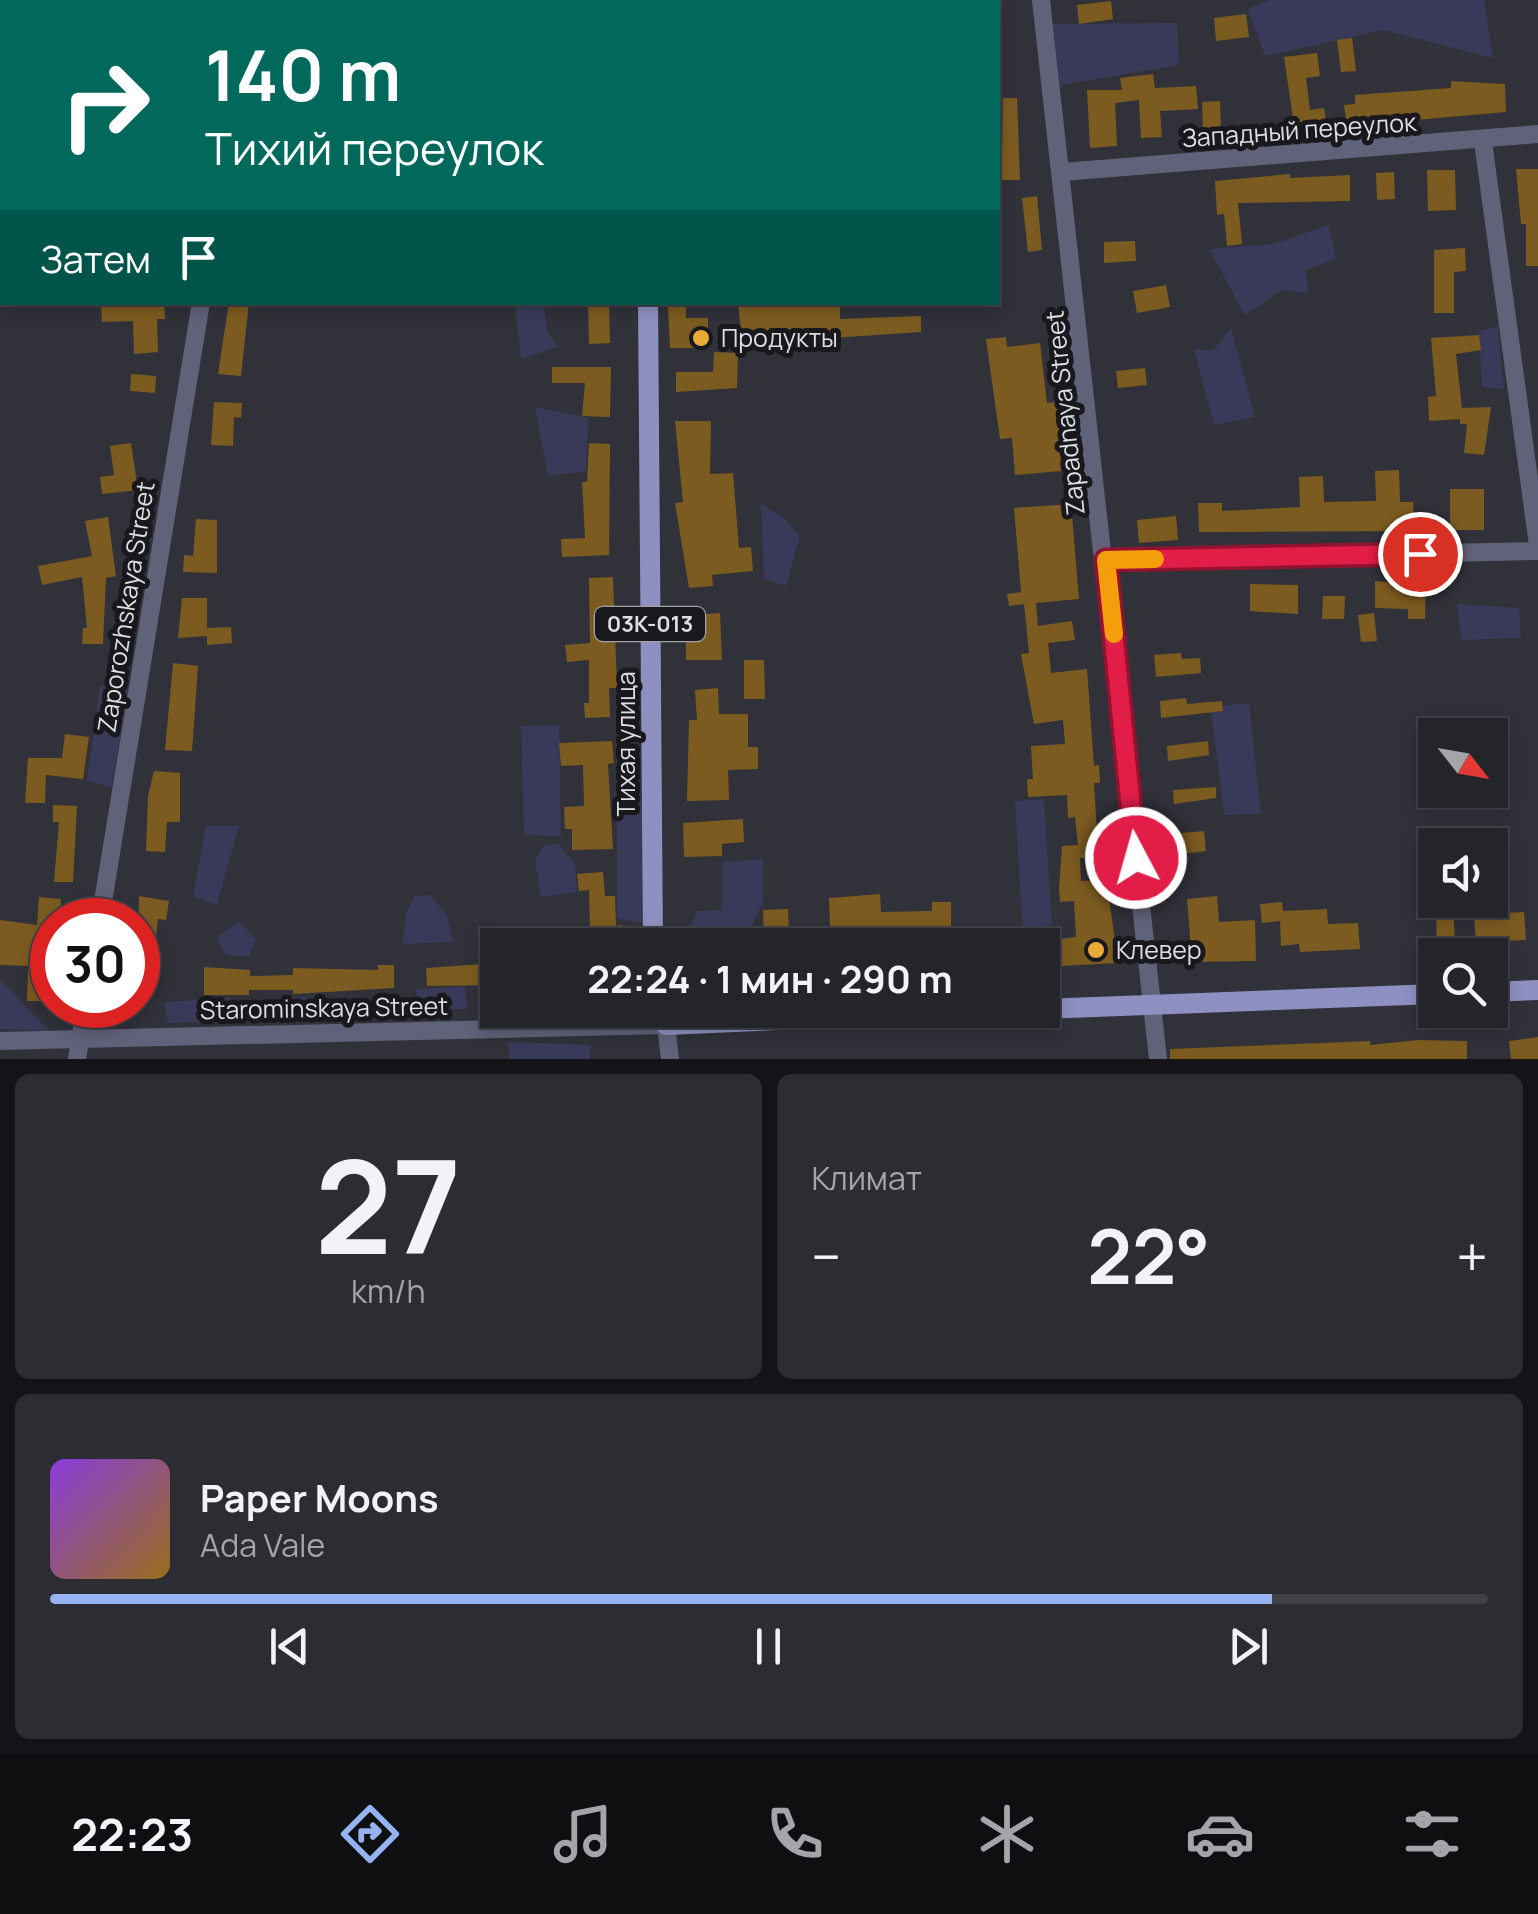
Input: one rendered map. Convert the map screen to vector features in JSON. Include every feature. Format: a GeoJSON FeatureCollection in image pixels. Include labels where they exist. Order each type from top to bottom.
{"type":"FeatureCollection","features":[{"type":"Feature","properties":{"kind":"main road","name":"Тихая улица"},"geometry":{"type":"LineString","coordinates":[[648,305],[653,928]]}},
{"type":"Feature","properties":{"kind":"main road"},"geometry":{"type":"LineString","coordinates":[[1508,991],[1538,990]]}},
{"type":"Feature","properties":{"kind":"main road"},"geometry":{"type":"LineString","coordinates":[[1060,1007],[1418,995]]}},
{"type":"Feature","properties":{"kind":"street","name":"Zapadnaya Street"},"geometry":{"type":"LineString","coordinates":[[1041,0],[1106,560],[1158,1059]]}},
{"type":"Feature","properties":{"kind":"street","name":"Западный переулок"},"geometry":{"type":"LineString","coordinates":[[1062,172],[1483,142],[1538,134]]}},
{"type":"Feature","properties":{"kind":"street"},"geometry":{"type":"LineString","coordinates":[[1106,560],[1538,548],[1483,142]]}},
{"type":"Feature","properties":{"kind":"street","name":"Zaporozhskaya Street"},"geometry":{"type":"LineString","coordinates":[[104,898],[201,305]]}},
{"type":"Feature","properties":{"kind":"street","name":"Starominskaya Street"},"geometry":{"type":"LineString","coordinates":[[0,1041],[480,1025]]}},
{"type":"Feature","properties":{"kind":"street"},"geometry":{"type":"LineString","coordinates":[[78,1059],[82,1028]]}},
{"type":"Feature","properties":{"kind":"street"},"geometry":{"type":"LineString","coordinates":[[665,1028],[670,1059]]}},
{"type":"Feature","properties":{"kind":"shaded area"},"geometry":{"type":"Polygon","coordinates":[[[1269,0],[1484,0],[1493,58],[1383,30],[1265,56],[1248,9],[1269,0]]]}},
{"type":"Feature","properties":{"kind":"shaded area"},"geometry":{"type":"Polygon","coordinates":[[[1177,23],[1179,65],[1060,85],[1053,24],[1177,23]]]}},
{"type":"Feature","properties":{"kind":"shaded area"},"geometry":{"type":"Polygon","coordinates":[[[1329,225],[1336,259],[1306,270],[1308,293],[1282,290],[1245,315],[1209,249],[1274,244],[1329,225]]]}},
{"type":"Feature","properties":{"kind":"shaded area"},"geometry":{"type":"Polygon","coordinates":[[[515,305],[544,305],[547,331],[558,347],[521,359],[515,305]]]}},
{"type":"Feature","properties":{"kind":"shaded area"},"geometry":{"type":"Polygon","coordinates":[[[1498,326],[1504,389],[1482,387],[1479,331],[1498,326]]]}},
{"type":"Feature","properties":{"kind":"shaded area"},"geometry":{"type":"Polygon","coordinates":[[[1231,328],[1255,417],[1214,425],[1194,349],[1213,351],[1231,328]]]}},
{"type":"Feature","properties":{"kind":"shaded area"},"geometry":{"type":"Polygon","coordinates":[[[535,407],[588,418],[586,471],[548,476],[535,407]]]}},
{"type":"Feature","properties":{"kind":"shaded area"},"geometry":{"type":"Polygon","coordinates":[[[761,504],[783,517],[800,536],[786,586],[764,579],[761,504]]]}},
{"type":"Feature","properties":{"kind":"shaded area"},"geometry":{"type":"Polygon","coordinates":[[[1457,604],[1519,608],[1521,638],[1461,640],[1457,604]]]}},
{"type":"Feature","properties":{"kind":"shaded area"},"geometry":{"type":"Polygon","coordinates":[[[100,686],[129,691],[111,788],[87,780],[100,686]]]}},
{"type":"Feature","properties":{"kind":"shaded area"},"geometry":{"type":"Polygon","coordinates":[[[1249,703],[1261,814],[1224,815],[1211,707],[1249,703]]]}},
{"type":"Feature","properties":{"kind":"shaded area"},"geometry":{"type":"Polygon","coordinates":[[[559,725],[561,836],[524,835],[521,726],[559,725]]]}},
{"type":"Feature","properties":{"kind":"shaded area"},"geometry":{"type":"Polygon","coordinates":[[[1044,799],[1052,925],[1046,928],[1022,928],[1015,801],[1044,799]]]}},
{"type":"Feature","properties":{"kind":"shaded area"},"geometry":{"type":"Polygon","coordinates":[[[617,802],[644,803],[642,923],[617,919],[617,802]]]}},
{"type":"Feature","properties":{"kind":"shaded area"},"geometry":{"type":"Polygon","coordinates":[[[206,826],[239,826],[217,905],[193,896],[206,826]]]}},
{"type":"Feature","properties":{"kind":"shaded area"},"geometry":{"type":"Polygon","coordinates":[[[558,844],[575,864],[577,892],[541,897],[535,861],[544,845],[558,844]]]}},
{"type":"Feature","properties":{"kind":"shaded area"},"geometry":{"type":"Polygon","coordinates":[[[763,859],[763,901],[752,926],[694,928],[690,926],[697,911],[722,910],[722,862],[763,859]]]}},
{"type":"Feature","properties":{"kind":"shaded area"},"geometry":{"type":"Polygon","coordinates":[[[430,895],[447,915],[453,942],[403,944],[406,913],[415,896],[430,895]]]}},
{"type":"Feature","properties":{"kind":"shaded area"},"geometry":{"type":"Polygon","coordinates":[[[239,921],[256,940],[249,957],[226,955],[216,938],[239,921]]]}},
{"type":"Feature","properties":{"kind":"shaded area"},"geometry":{"type":"Polygon","coordinates":[[[0,979],[30,1011],[30,1028],[49,1031],[0,1029],[0,979]]]}},
{"type":"Feature","properties":{"kind":"shaded area"},"geometry":{"type":"Polygon","coordinates":[[[465,987],[467,1009],[419,1009],[416,989],[465,987]]]}},
{"type":"Feature","properties":{"kind":"shaded area"},"geometry":{"type":"Polygon","coordinates":[[[317,997],[320,1020],[255,1022],[251,1001],[317,997]]]}},
{"type":"Feature","properties":{"kind":"shaded area"},"geometry":{"type":"Polygon","coordinates":[[[230,998],[232,1021],[168,1023],[164,1002],[230,998]]]}},
{"type":"Feature","properties":{"kind":"shaded area"},"geometry":{"type":"Polygon","coordinates":[[[508,1042],[591,1045],[590,1059],[510,1059],[508,1042]]]}},
{"type":"Feature","properties":{"kind":"building"},"geometry":{"type":"Polygon","coordinates":[[[1111,1],[1113,19],[1079,24],[1077,5],[1111,1]]]}},
{"type":"Feature","properties":{"kind":"building"},"geometry":{"type":"Polygon","coordinates":[[[1246,14],[1249,37],[1216,41],[1214,18],[1246,14]]]}},
{"type":"Feature","properties":{"kind":"building"},"geometry":{"type":"Polygon","coordinates":[[[1352,38],[1356,71],[1341,72],[1337,40],[1352,38]]]}},
{"type":"Feature","properties":{"kind":"building"},"geometry":{"type":"Polygon","coordinates":[[[1317,53],[1320,76],[1306,78],[1310,110],[1324,108],[1326,121],[1294,125],[1284,57],[1317,53]]]}},
{"type":"Feature","properties":{"kind":"building"},"geometry":{"type":"Polygon","coordinates":[[[1153,74],[1155,88],[1196,86],[1198,109],[1160,111],[1162,137],[1141,138],[1139,100],[1115,103],[1117,146],[1090,148],[1087,90],[1122,90],[1120,78],[1153,74]]]}},
{"type":"Feature","properties":{"kind":"building"},"geometry":{"type":"Polygon","coordinates":[[[1451,81],[1505,84],[1506,112],[1347,126],[1344,105],[1355,104],[1355,95],[1451,88],[1451,81]]]}},
{"type":"Feature","properties":{"kind":"building"},"geometry":{"type":"Polygon","coordinates":[[[1003,98],[1017,98],[1020,180],[1000,180],[1003,98]]]}},
{"type":"Feature","properties":{"kind":"building"},"geometry":{"type":"Polygon","coordinates":[[[1220,101],[1221,132],[1203,133],[1202,102],[1220,101]]]}},
{"type":"Feature","properties":{"kind":"building"},"geometry":{"type":"Polygon","coordinates":[[[1516,169],[1538,169],[1538,266],[1526,266],[1526,224],[1521,224],[1516,169]]]}},
{"type":"Feature","properties":{"kind":"building"},"geometry":{"type":"Polygon","coordinates":[[[1427,170],[1455,170],[1456,210],[1428,211],[1427,170]]]}},
{"type":"Feature","properties":{"kind":"building"},"geometry":{"type":"Polygon","coordinates":[[[1394,172],[1395,199],[1377,200],[1376,173],[1394,172]]]}},
{"type":"Feature","properties":{"kind":"building"},"geometry":{"type":"Polygon","coordinates":[[[1290,174],[1290,178],[1350,175],[1350,201],[1238,203],[1242,244],[1227,246],[1224,214],[1217,215],[1215,181],[1290,174]]]}},
{"type":"Feature","properties":{"kind":"building"},"geometry":{"type":"Polygon","coordinates":[[[1037,196],[1042,250],[1028,252],[1022,198],[1037,196]]]}},
{"type":"Feature","properties":{"kind":"building"},"geometry":{"type":"Polygon","coordinates":[[[1135,241],[1136,261],[1104,263],[1104,242],[1135,241]]]}},
{"type":"Feature","properties":{"kind":"building"},"geometry":{"type":"Polygon","coordinates":[[[1465,248],[1466,271],[1454,272],[1454,313],[1434,313],[1434,250],[1465,248]]]}},
{"type":"Feature","properties":{"kind":"building"},"geometry":{"type":"Polygon","coordinates":[[[1166,285],[1170,307],[1137,313],[1133,291],[1166,285]]]}},
{"type":"Feature","properties":{"kind":"building"},"geometry":{"type":"Polygon","coordinates":[[[101,305],[164,305],[165,319],[157,319],[158,352],[134,354],[133,321],[102,322],[101,305]]]}},
{"type":"Feature","properties":{"kind":"building"},"geometry":{"type":"Polygon","coordinates":[[[229,305],[249,305],[241,376],[218,374],[229,305]]]}},
{"type":"Feature","properties":{"kind":"building"},"geometry":{"type":"Polygon","coordinates":[[[588,305],[609,305],[610,343],[589,344],[588,305]]]}},
{"type":"Feature","properties":{"kind":"building"},"geometry":{"type":"Polygon","coordinates":[[[738,305],[840,305],[840,319],[921,316],[921,332],[742,344],[738,305]]]}},
{"type":"Feature","properties":{"kind":"building"},"geometry":{"type":"Polygon","coordinates":[[[668,307],[686,307],[686,318],[708,318],[708,348],[670,348],[668,307]]]}},
{"type":"Feature","properties":{"kind":"building"},"geometry":{"type":"Polygon","coordinates":[[[1479,335],[1481,350],[1456,354],[1462,408],[1491,407],[1484,455],[1464,453],[1467,424],[1460,424],[1460,419],[1429,421],[1428,397],[1436,396],[1431,338],[1479,335]]]}},
{"type":"Feature","properties":{"kind":"building"},"geometry":{"type":"Polygon","coordinates":[[[1006,337],[1007,347],[1040,343],[1047,403],[1058,402],[1061,471],[1015,475],[1012,438],[1000,439],[986,339],[1006,337]]]}},
{"type":"Feature","properties":{"kind":"building"},"geometry":{"type":"Polygon","coordinates":[[[714,352],[738,353],[737,388],[676,392],[676,372],[713,372],[714,352]]]}},
{"type":"Feature","properties":{"kind":"building"},"geometry":{"type":"Polygon","coordinates":[[[552,367],[611,367],[610,417],[582,416],[585,383],[552,383],[552,367]]]}},
{"type":"Feature","properties":{"kind":"building"},"geometry":{"type":"Polygon","coordinates":[[[1145,368],[1147,385],[1118,388],[1116,371],[1145,368]]]}},
{"type":"Feature","properties":{"kind":"building"},"geometry":{"type":"Polygon","coordinates":[[[131,374],[156,376],[155,393],[130,391],[131,374]]]}},
{"type":"Feature","properties":{"kind":"building"},"geometry":{"type":"Polygon","coordinates":[[[214,402],[242,403],[241,418],[234,417],[233,446],[211,445],[214,402]]]}},
{"type":"Feature","properties":{"kind":"building"},"geometry":{"type":"Polygon","coordinates":[[[675,421],[711,421],[710,474],[733,473],[739,548],[751,547],[753,571],[712,575],[713,586],[689,588],[675,503],[683,502],[675,421]]]}},
{"type":"Feature","properties":{"kind":"building"},"geometry":{"type":"Polygon","coordinates":[[[131,443],[138,490],[102,494],[100,477],[114,475],[110,446],[131,443]]]}},
{"type":"Feature","properties":{"kind":"building"},"geometry":{"type":"Polygon","coordinates":[[[589,443],[610,444],[609,555],[562,557],[561,539],[585,538],[582,482],[587,482],[589,443]]]}},
{"type":"Feature","properties":{"kind":"building"},"geometry":{"type":"Polygon","coordinates":[[[1399,470],[1400,502],[1413,502],[1414,531],[1199,532],[1198,503],[1222,503],[1222,511],[1300,507],[1299,477],[1323,476],[1324,502],[1376,501],[1375,471],[1399,470]]]}},
{"type":"Feature","properties":{"kind":"building"},"geometry":{"type":"Polygon","coordinates":[[[1450,489],[1484,489],[1484,530],[1450,530],[1450,489]]]}},
{"type":"Feature","properties":{"kind":"building"},"geometry":{"type":"Polygon","coordinates":[[[1071,504],[1079,599],[1036,603],[1038,626],[1072,621],[1075,640],[1048,643],[1051,673],[1087,669],[1094,766],[1099,765],[1100,783],[1094,783],[1097,833],[1105,832],[1107,856],[1080,858],[1081,881],[1112,879],[1113,897],[1109,898],[1118,963],[1060,966],[1060,939],[1076,937],[1074,901],[1060,902],[1062,846],[1078,845],[1075,817],[1068,818],[1067,795],[1028,797],[1027,779],[1033,779],[1031,746],[1065,744],[1063,720],[1034,724],[1021,654],[1029,653],[1024,604],[1009,606],[1007,594],[1021,592],[1014,508],[1071,504]]]}},
{"type":"Feature","properties":{"kind":"building"},"geometry":{"type":"Polygon","coordinates":[[[1176,516],[1178,540],[1139,543],[1137,520],[1176,516]]]}},
{"type":"Feature","properties":{"kind":"building"},"geometry":{"type":"Polygon","coordinates":[[[108,517],[116,576],[106,578],[103,644],[82,644],[83,628],[87,628],[82,577],[42,585],[38,566],[92,556],[85,521],[108,517]]]}},
{"type":"Feature","properties":{"kind":"building"},"geometry":{"type":"Polygon","coordinates":[[[196,519],[217,520],[217,573],[183,572],[184,555],[193,556],[196,519]]]}},
{"type":"Feature","properties":{"kind":"building"},"geometry":{"type":"Polygon","coordinates":[[[613,577],[617,688],[609,688],[610,717],[585,718],[589,660],[567,662],[565,645],[590,643],[589,578],[613,577]]]}},
{"type":"Feature","properties":{"kind":"building"},"geometry":{"type":"Polygon","coordinates":[[[1375,581],[1426,585],[1425,619],[1408,619],[1408,609],[1375,608],[1375,581]]]}},
{"type":"Feature","properties":{"kind":"building"},"geometry":{"type":"Polygon","coordinates":[[[1250,584],[1298,585],[1298,614],[1250,611],[1250,584]]]}},
{"type":"Feature","properties":{"kind":"building"},"geometry":{"type":"Polygon","coordinates":[[[1323,596],[1345,596],[1344,619],[1322,619],[1323,596]]]}},
{"type":"Feature","properties":{"kind":"building"},"geometry":{"type":"Polygon","coordinates":[[[182,598],[207,598],[207,628],[231,627],[232,643],[207,645],[207,636],[178,638],[182,598]]]}},
{"type":"Feature","properties":{"kind":"building"},"geometry":{"type":"Polygon","coordinates":[[[720,613],[722,660],[686,660],[686,642],[692,642],[690,615],[720,613]]]}},
{"type":"Feature","properties":{"kind":"building"},"geometry":{"type":"Polygon","coordinates":[[[1374,613],[1377,641],[1361,642],[1358,615],[1374,613]]]}},
{"type":"Feature","properties":{"kind":"building"},"geometry":{"type":"Polygon","coordinates":[[[1181,653],[1182,659],[1200,658],[1201,673],[1156,677],[1154,655],[1181,653]]]}},
{"type":"Feature","properties":{"kind":"building"},"geometry":{"type":"Polygon","coordinates":[[[744,660],[764,660],[765,699],[744,699],[744,660]]]}},
{"type":"Feature","properties":{"kind":"building"},"geometry":{"type":"Polygon","coordinates":[[[173,663],[198,666],[192,751],[165,750],[173,663]]]}},
{"type":"Feature","properties":{"kind":"building"},"geometry":{"type":"Polygon","coordinates":[[[718,688],[719,714],[748,714],[748,747],[758,747],[758,769],[728,770],[729,800],[687,801],[689,720],[697,720],[695,690],[718,688]]]}},
{"type":"Feature","properties":{"kind":"building"},"geometry":{"type":"Polygon","coordinates":[[[1186,698],[1187,704],[1222,701],[1223,711],[1161,718],[1160,701],[1186,698]]]}},
{"type":"Feature","properties":{"kind":"building"},"geometry":{"type":"Polygon","coordinates":[[[65,734],[89,737],[83,779],[46,775],[45,803],[25,803],[28,758],[62,758],[65,734]]]}},
{"type":"Feature","properties":{"kind":"building"},"geometry":{"type":"Polygon","coordinates":[[[612,741],[614,763],[608,764],[613,849],[572,850],[572,829],[565,829],[564,807],[584,806],[583,765],[561,766],[559,743],[612,741]]]}},
{"type":"Feature","properties":{"kind":"building"},"geometry":{"type":"Polygon","coordinates":[[[1208,741],[1209,755],[1168,761],[1167,746],[1208,741]]]}},
{"type":"Feature","properties":{"kind":"building"},"geometry":{"type":"Polygon","coordinates":[[[154,771],[180,773],[180,822],[167,822],[165,852],[146,851],[148,796],[154,771]]]}},
{"type":"Feature","properties":{"kind":"building"},"geometry":{"type":"Polygon","coordinates":[[[1216,787],[1216,798],[1174,804],[1173,790],[1216,787]]]}},
{"type":"Feature","properties":{"kind":"building"},"geometry":{"type":"Polygon","coordinates":[[[53,805],[77,806],[73,882],[54,882],[59,822],[53,822],[53,805]]]}},
{"type":"Feature","properties":{"kind":"building"},"geometry":{"type":"Polygon","coordinates":[[[743,819],[744,842],[722,844],[722,856],[684,857],[683,823],[743,819]]]}},
{"type":"Feature","properties":{"kind":"building"},"geometry":{"type":"Polygon","coordinates":[[[1204,831],[1206,851],[1183,854],[1181,833],[1204,831]]]}},
{"type":"Feature","properties":{"kind":"building"},"geometry":{"type":"Polygon","coordinates":[[[603,872],[605,896],[615,896],[616,926],[622,928],[590,928],[589,890],[579,891],[577,874],[603,872]]]}},
{"type":"Feature","properties":{"kind":"building"},"geometry":{"type":"Polygon","coordinates":[[[880,894],[881,912],[932,911],[932,902],[951,902],[951,928],[817,928],[830,926],[829,898],[880,894]]]}},
{"type":"Feature","properties":{"kind":"building"},"geometry":{"type":"Polygon","coordinates":[[[1217,896],[1219,922],[1255,920],[1256,961],[1192,962],[1187,899],[1217,896]]]}},
{"type":"Feature","properties":{"kind":"building"},"geometry":{"type":"Polygon","coordinates":[[[160,900],[169,901],[166,920],[160,919],[160,900]]]}},
{"type":"Feature","properties":{"kind":"building"},"geometry":{"type":"Polygon","coordinates":[[[1282,902],[1283,911],[1327,909],[1328,924],[1358,923],[1360,949],[1300,952],[1299,944],[1281,946],[1280,921],[1262,923],[1260,904],[1282,902]]]}},
{"type":"Feature","properties":{"kind":"building"},"geometry":{"type":"Polygon","coordinates":[[[788,909],[789,928],[764,928],[763,910],[788,909]]]}},
{"type":"Feature","properties":{"kind":"building"},"geometry":{"type":"Polygon","coordinates":[[[1524,912],[1526,940],[1476,938],[1474,918],[1508,918],[1508,913],[1524,912]]]}},
{"type":"Feature","properties":{"kind":"building"},"geometry":{"type":"Polygon","coordinates":[[[1436,918],[1454,918],[1455,938],[1437,938],[1436,918]]]}},
{"type":"Feature","properties":{"kind":"building"},"geometry":{"type":"Polygon","coordinates":[[[0,920],[30,924],[30,1001],[28,966],[0,965],[0,920]]]}},
{"type":"Feature","properties":{"kind":"building"},"geometry":{"type":"Polygon","coordinates":[[[480,964],[480,985],[427,986],[426,968],[480,964]]]}},
{"type":"Feature","properties":{"kind":"building"},"geometry":{"type":"Polygon","coordinates":[[[378,965],[394,965],[394,988],[293,994],[293,990],[249,990],[249,995],[204,995],[204,967],[250,970],[250,976],[293,975],[293,968],[378,970],[378,965]]]}},
{"type":"Feature","properties":{"kind":"building"},"geometry":{"type":"Polygon","coordinates":[[[1538,1037],[1538,1059],[1511,1059],[1509,1041],[1538,1037]]]}},
{"type":"Feature","properties":{"kind":"building"},"geometry":{"type":"Polygon","coordinates":[[[1370,1041],[1370,1045],[1467,1041],[1467,1059],[1170,1059],[1170,1049],[1370,1041]]]}},
{"type":"Feature","properties":{"kind":"slow traffic"},"geometry":{"type":"LineString","coordinates":[[1114,634],[1106,560],[1155,559]]}},
{"type":"Feature","properties":{"kind":"place","name":"Продукты"},"geometry":{"type":"Point","coordinates":[701,338]}},
{"type":"Feature","properties":{"kind":"place","name":"Клевер"},"geometry":{"type":"Point","coordinates":[1096,950]}},
{"type":"Feature","properties":{"kind":"route"},"geometry":{"type":"LineString","coordinates":[[1136,858],[1106,560],[1420,554]]}}]}
